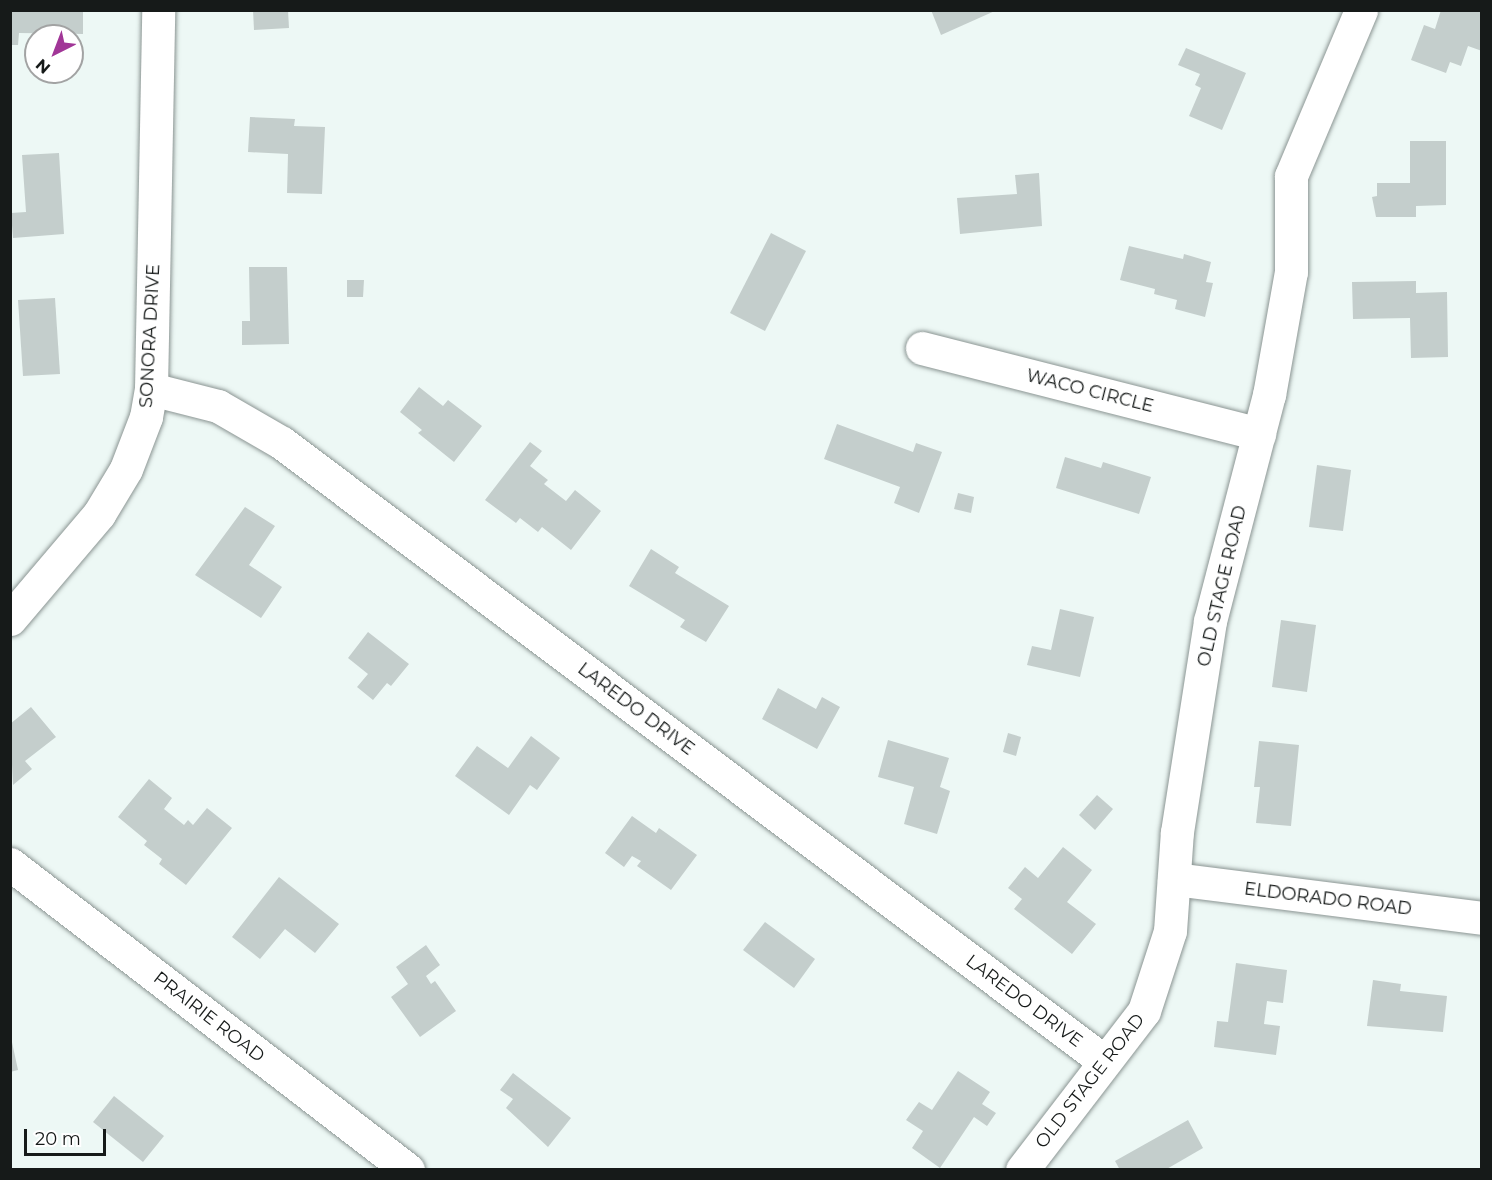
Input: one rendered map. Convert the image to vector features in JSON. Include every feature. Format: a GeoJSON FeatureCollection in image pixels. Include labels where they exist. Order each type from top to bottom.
{"type":"FeatureCollection","features":[{"type":"Feature","properties":{"kind":"street","name":"SONORA DRIVE"},"geometry":{"type":"LineString","coordinates":[[10,619],[80,539],[113,492],[136,443],[151,389],[158,10]]}},
{"type":"Feature","properties":{"kind":"street","name":"OLD STAGE ROAD"},"geometry":{"type":"LineString","coordinates":[[1022,1170],[1144,1011],[1170,931],[1177,832],[1210,621],[1259,434],[1291,272],[1291,176],[1361,10]]}},
{"type":"Feature","properties":{"kind":"street","name":"WACO CIRCLE"},"geometry":{"type":"LineString","coordinates":[[922,348],[1259,434]]}},
{"type":"Feature","properties":{"kind":"street","name":"LAREDO DRIVE"},"geometry":{"type":"LineString","coordinates":[[151,389],[218,406],[282,443],[1104,1061]]}},
{"type":"Feature","properties":{"kind":"street","name":"PRAIRIE ROAD"},"geometry":{"type":"LineString","coordinates":[[10,864],[408,1170]]}},
{"type":"Feature","properties":{"kind":"street","name":"ELDORADO ROAD"},"geometry":{"type":"LineString","coordinates":[[1174,879],[1482,918]]}},
{"type":"Feature","properties":{"kind":"building"},"geometry":{"type":"Polygon","coordinates":[[[10,10],[83,10],[83,24],[24,24],[24,33],[19,33],[18,45],[10,45],[10,10]]]}},
{"type":"Feature","properties":{"kind":"building"},"geometry":{"type":"Polygon","coordinates":[[[253,10],[288,10],[289,28],[254,30],[253,10]]]}},
{"type":"Feature","properties":{"kind":"building"},"geometry":{"type":"Polygon","coordinates":[[[931,10],[997,10],[941,35],[931,10]]]}},
{"type":"Feature","properties":{"kind":"building"},"geometry":{"type":"Polygon","coordinates":[[[1441,10],[1482,10],[1482,51],[1468,46],[1461,66],[1450,62],[1446,73],[1411,60],[1424,25],[1435,29],[1441,10]]]}},
{"type":"Feature","properties":{"kind":"building"},"geometry":{"type":"Polygon","coordinates":[[[1186,48],[1246,73],[1222,130],[1189,116],[1201,88],[1195,85],[1200,74],[1178,65],[1186,48]]]}},
{"type":"Feature","properties":{"kind":"building"},"geometry":{"type":"Polygon","coordinates":[[[250,117],[295,119],[294,126],[325,127],[322,194],[287,193],[288,154],[248,152],[250,117]]]}},
{"type":"Feature","properties":{"kind":"building"},"geometry":{"type":"Polygon","coordinates":[[[1410,141],[1446,141],[1446,205],[1416,206],[1416,217],[1376,217],[1372,197],[1377,196],[1377,183],[1410,183],[1410,141]]]}},
{"type":"Feature","properties":{"kind":"building"},"geometry":{"type":"Polygon","coordinates":[[[59,153],[64,234],[13,238],[11,213],[26,212],[22,155],[59,153]]]}},
{"type":"Feature","properties":{"kind":"building"},"geometry":{"type":"Polygon","coordinates":[[[1039,173],[1042,226],[960,234],[957,198],[1017,194],[1015,175],[1039,173]]]}},
{"type":"Feature","properties":{"kind":"building"},"geometry":{"type":"Polygon","coordinates":[[[771,233],[806,251],[765,331],[730,313],[771,233]]]}},
{"type":"Feature","properties":{"kind":"building"},"geometry":{"type":"Polygon","coordinates":[[[1129,246],[1183,259],[1184,254],[1211,262],[1206,282],[1213,283],[1205,317],[1175,309],[1177,300],[1154,294],[1155,289],[1120,280],[1129,246]]]}},
{"type":"Feature","properties":{"kind":"building"},"geometry":{"type":"Polygon","coordinates":[[[249,267],[287,267],[289,344],[242,345],[242,321],[250,321],[249,267]]]}},
{"type":"Feature","properties":{"kind":"building"},"geometry":{"type":"Polygon","coordinates":[[[347,280],[364,280],[363,297],[347,297],[347,280]]]}},
{"type":"Feature","properties":{"kind":"building"},"geometry":{"type":"Polygon","coordinates":[[[1416,281],[1416,293],[1447,292],[1448,357],[1411,358],[1410,318],[1353,319],[1352,282],[1416,281]]]}},
{"type":"Feature","properties":{"kind":"building"},"geometry":{"type":"Polygon","coordinates":[[[55,298],[60,374],[23,376],[18,300],[55,298]]]}},
{"type":"Feature","properties":{"kind":"building"},"geometry":{"type":"Polygon","coordinates":[[[419,387],[443,406],[448,400],[482,426],[454,462],[418,433],[422,430],[400,412],[419,387]]]}},
{"type":"Feature","properties":{"kind":"building"},"geometry":{"type":"Polygon","coordinates":[[[837,424],[913,452],[916,443],[942,452],[919,513],[894,503],[900,487],[824,459],[837,424]]]}},
{"type":"Feature","properties":{"kind":"building"},"geometry":{"type":"Polygon","coordinates":[[[530,442],[542,451],[530,466],[548,480],[544,484],[566,501],[575,490],[601,511],[571,550],[542,527],[538,532],[520,518],[516,523],[485,500],[530,442]]]}},
{"type":"Feature","properties":{"kind":"building"},"geometry":{"type":"Polygon","coordinates":[[[1065,457],[1101,468],[1103,462],[1151,477],[1139,514],[1056,488],[1065,457]]]}},
{"type":"Feature","properties":{"kind":"building"},"geometry":{"type":"Polygon","coordinates":[[[1317,465],[1351,470],[1343,531],[1309,527],[1317,465]]]}},
{"type":"Feature","properties":{"kind":"building"},"geometry":{"type":"Polygon","coordinates":[[[958,493],[974,497],[971,513],[954,509],[958,493]]]}},
{"type":"Feature","properties":{"kind":"building"},"geometry":{"type":"Polygon","coordinates":[[[245,507],[275,526],[249,565],[282,587],[261,618],[195,575],[245,507]]]}},
{"type":"Feature","properties":{"kind":"building"},"geometry":{"type":"Polygon","coordinates":[[[651,549],[679,567],[675,573],[729,606],[706,642],[680,627],[685,620],[629,586],[651,549]]]}},
{"type":"Feature","properties":{"kind":"building"},"geometry":{"type":"Polygon","coordinates":[[[1060,609],[1094,617],[1080,677],[1027,665],[1032,646],[1051,650],[1060,609]]]}},
{"type":"Feature","properties":{"kind":"building"},"geometry":{"type":"Polygon","coordinates":[[[1281,620],[1316,625],[1307,692],[1272,687],[1281,620]]]}},
{"type":"Feature","properties":{"kind":"building"},"geometry":{"type":"Polygon","coordinates":[[[368,632],[409,664],[391,686],[387,683],[373,700],[357,687],[368,674],[348,658],[368,632]]]}},
{"type":"Feature","properties":{"kind":"building"},"geometry":{"type":"Polygon","coordinates":[[[778,688],[816,709],[822,697],[840,707],[817,749],[762,719],[778,688]]]}},
{"type":"Feature","properties":{"kind":"building"},"geometry":{"type":"Polygon","coordinates":[[[31,707],[56,737],[25,761],[32,769],[13,785],[10,724],[31,707]]]}},
{"type":"Feature","properties":{"kind":"building"},"geometry":{"type":"Polygon","coordinates":[[[1008,733],[1021,737],[1016,756],[1003,752],[1008,733]]]}},
{"type":"Feature","properties":{"kind":"building"},"geometry":{"type":"Polygon","coordinates":[[[531,736],[560,758],[537,790],[530,785],[509,815],[455,776],[477,746],[508,768],[531,736]]]}},
{"type":"Feature","properties":{"kind":"building"},"geometry":{"type":"Polygon","coordinates":[[[888,740],[949,758],[940,787],[950,791],[937,834],[904,824],[914,787],[878,777],[888,740]]]}},
{"type":"Feature","properties":{"kind":"building"},"geometry":{"type":"Polygon","coordinates":[[[1259,741],[1299,745],[1291,826],[1256,823],[1260,787],[1254,787],[1259,741]]]}},
{"type":"Feature","properties":{"kind":"building"},"geometry":{"type":"Polygon","coordinates":[[[149,779],[172,798],[164,809],[184,825],[188,820],[193,825],[207,808],[232,828],[186,885],[159,864],[162,859],[144,845],[147,841],[118,817],[149,779]]]}},
{"type":"Feature","properties":{"kind":"building"},"geometry":{"type":"Polygon","coordinates":[[[1097,795],[1113,809],[1095,830],[1079,815],[1097,795]]]}},
{"type":"Feature","properties":{"kind":"building"},"geometry":{"type":"Polygon","coordinates":[[[632,816],[656,833],[659,828],[697,855],[671,890],[637,866],[641,861],[632,856],[624,867],[605,853],[632,816]]]}},
{"type":"Feature","properties":{"kind":"building"},"geometry":{"type":"Polygon","coordinates":[[[1063,847],[1092,870],[1067,902],[1096,924],[1072,954],[1014,909],[1022,899],[1008,888],[1025,867],[1038,878],[1063,847]]]}},
{"type":"Feature","properties":{"kind":"building"},"geometry":{"type":"Polygon","coordinates":[[[279,877],[339,924],[315,953],[285,929],[260,959],[232,937],[279,877]]]}},
{"type":"Feature","properties":{"kind":"building"},"geometry":{"type":"Polygon","coordinates":[[[765,922],[815,959],[794,988],[743,950],[765,922]]]}},
{"type":"Feature","properties":{"kind":"building"},"geometry":{"type":"Polygon","coordinates":[[[426,945],[440,965],[426,976],[431,984],[435,981],[456,1011],[420,1037],[391,997],[408,984],[396,967],[426,945]]]}},
{"type":"Feature","properties":{"kind":"building"},"geometry":{"type":"Polygon","coordinates":[[[1236,963],[1287,970],[1283,1003],[1267,1001],[1264,1024],[1280,1026],[1276,1055],[1214,1047],[1217,1021],[1228,1022],[1236,963]]]}},
{"type":"Feature","properties":{"kind":"building"},"geometry":{"type":"Polygon","coordinates":[[[1373,980],[1401,984],[1400,991],[1447,996],[1443,1032],[1367,1026],[1373,980]]]}},
{"type":"Feature","properties":{"kind":"building"},"geometry":{"type":"Polygon","coordinates":[[[10,1033],[18,1070],[10,1072],[10,1033]]]}},
{"type":"Feature","properties":{"kind":"building"},"geometry":{"type":"Polygon","coordinates":[[[958,1071],[990,1092],[982,1104],[996,1113],[987,1126],[974,1117],[940,1168],[912,1148],[923,1131],[906,1120],[919,1102],[932,1110],[958,1071]]]}},
{"type":"Feature","properties":{"kind":"building"},"geometry":{"type":"Polygon","coordinates":[[[513,1073],[571,1118],[548,1147],[506,1108],[513,1099],[500,1090],[513,1073]]]}},
{"type":"Feature","properties":{"kind":"building"},"geometry":{"type":"Polygon","coordinates":[[[114,1096],[164,1136],[143,1162],[93,1122],[114,1096]]]}},
{"type":"Feature","properties":{"kind":"building"},"geometry":{"type":"Polygon","coordinates":[[[1188,1120],[1203,1148],[1165,1170],[1120,1170],[1115,1161],[1188,1120]]]}}]}
